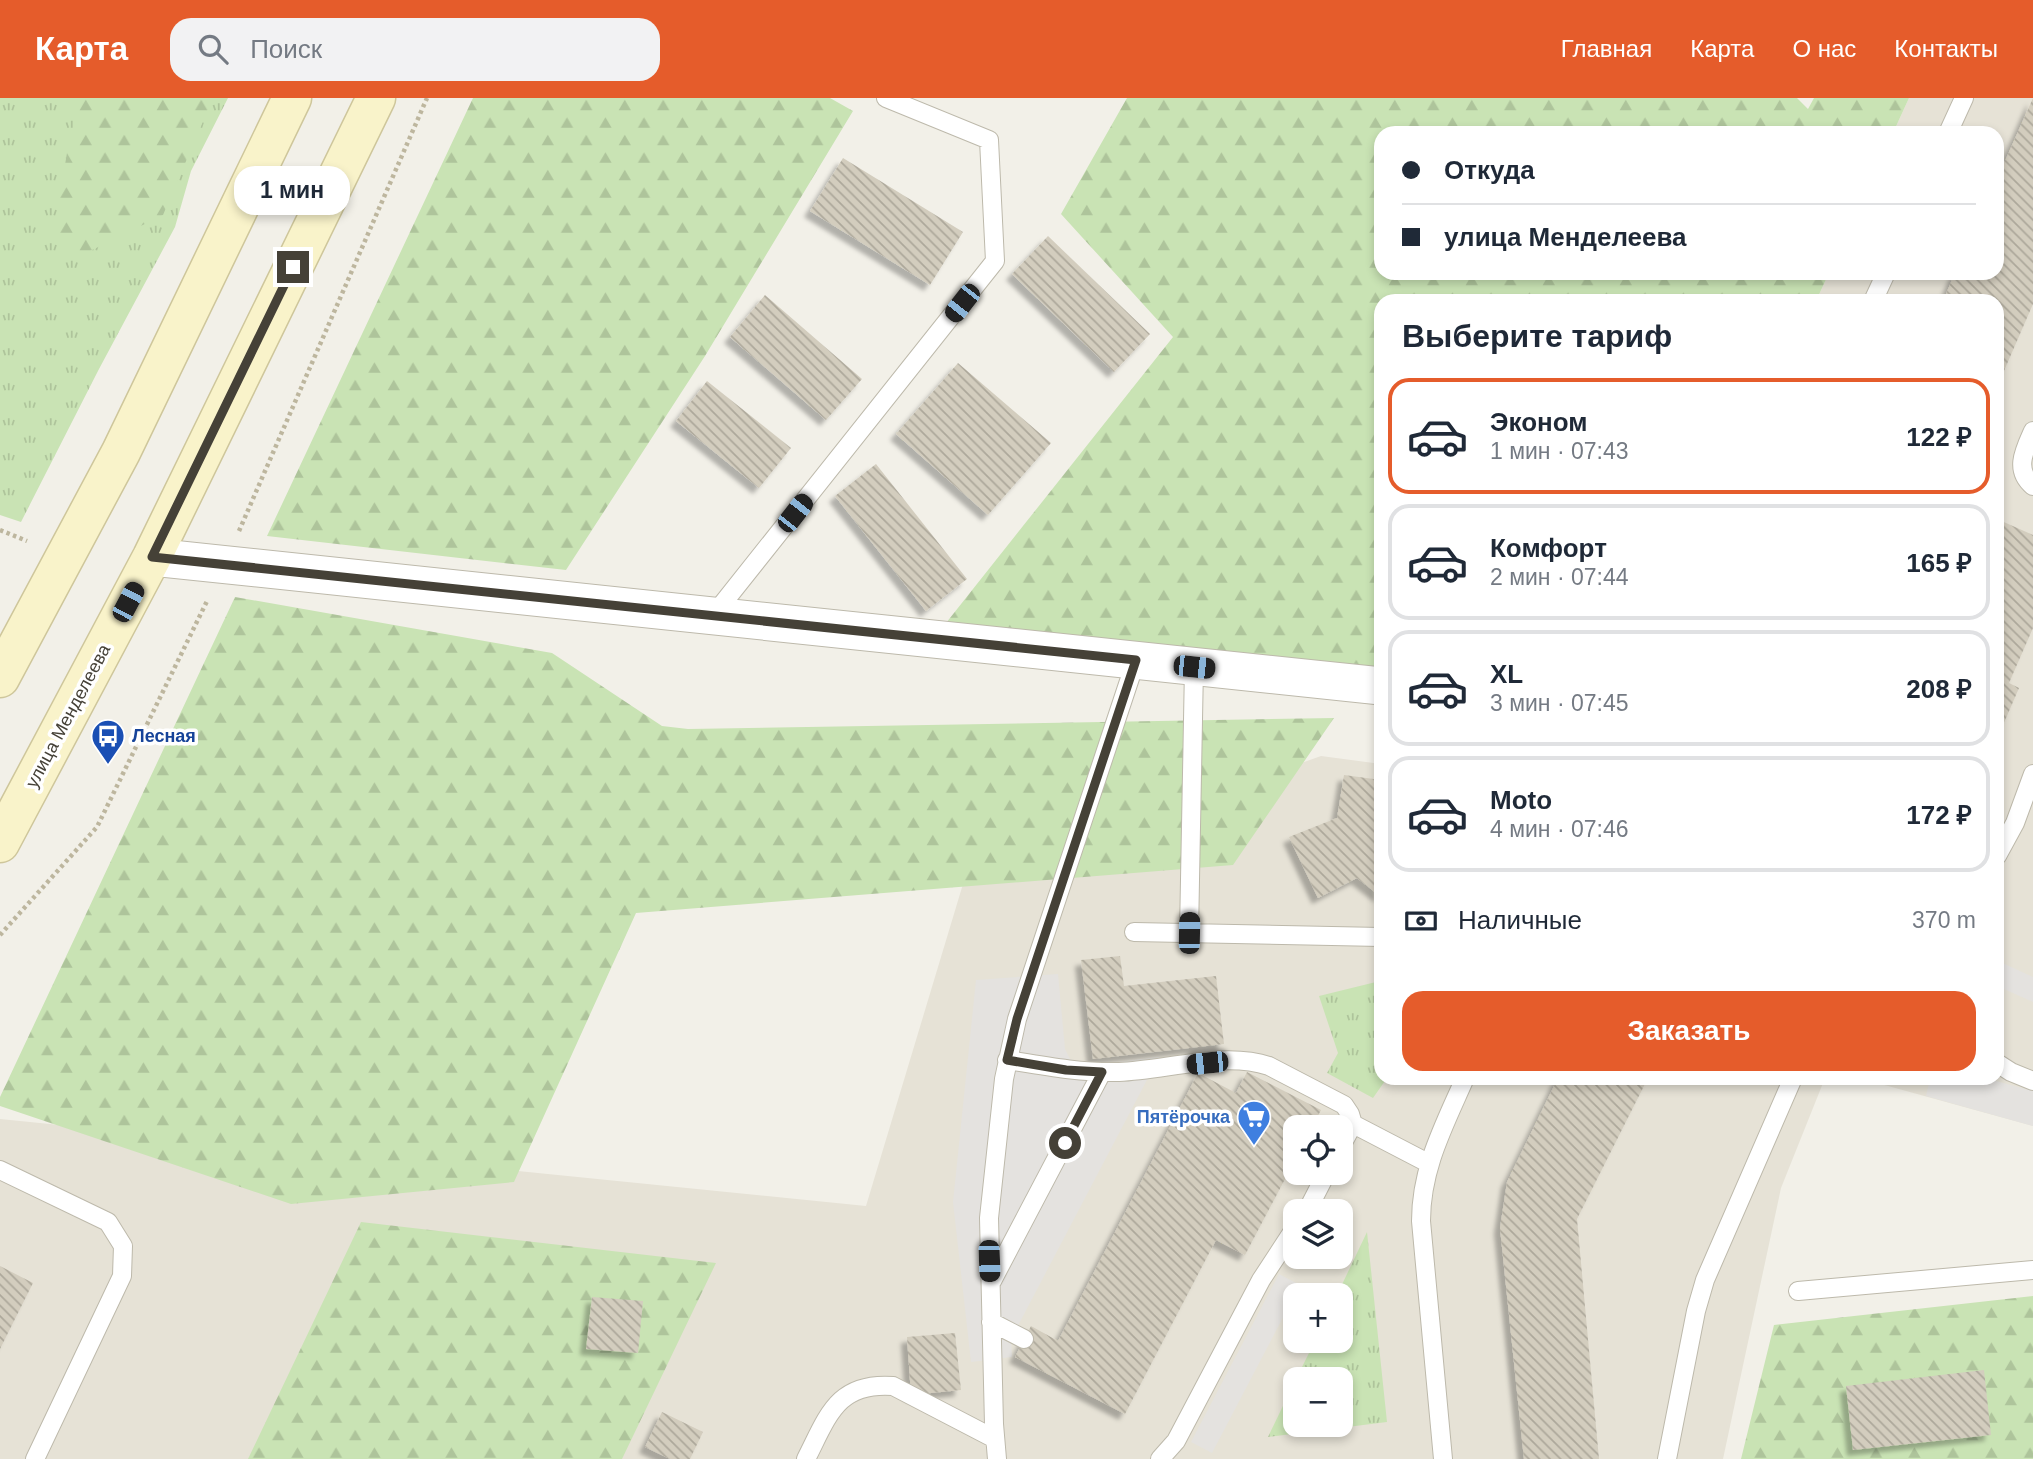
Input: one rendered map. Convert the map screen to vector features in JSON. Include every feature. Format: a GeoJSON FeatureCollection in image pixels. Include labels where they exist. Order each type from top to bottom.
{"type":"FeatureCollection","features":[{"type":"Feature","properties":{"kind":"main road"},"geometry":{"type":"LineString","coordinates":[[0,678],[121,452],[292,98]]}},
{"type":"Feature","properties":{"kind":"main road","name":"улица Менделеева"},"geometry":{"type":"LineString","coordinates":[[0,843],[152,557],[376,98]]}},
{"type":"Feature","properties":{"kind":"street"},"geometry":{"type":"LineString","coordinates":[[152,557],[1374,685]]}},
{"type":"Feature","properties":{"kind":"lane"},"geometry":{"type":"LineString","coordinates":[[712,617],[995,261],[989,140],[886,98]]}},
{"type":"Feature","properties":{"kind":"lane"},"geometry":{"type":"LineString","coordinates":[[1951,126],[1964,98]]}},
{"type":"Feature","properties":{"kind":"lane"},"geometry":{"type":"LineString","coordinates":[[2033,431],[2022,462],[2026,478],[2033,486]]}},
{"type":"Feature","properties":{"kind":"lane"},"geometry":{"type":"LineString","coordinates":[[997,1459],[989,1202],[1007,1060],[1017,1019],[1136,660]]}},
{"type":"Feature","properties":{"kind":"lane"},"geometry":{"type":"LineString","coordinates":[[1189,933],[1194,667]]}},
{"type":"Feature","properties":{"kind":"lane"},"geometry":{"type":"LineString","coordinates":[[2004,844],[2033,774]]}},
{"type":"Feature","properties":{"kind":"lane"},"geometry":{"type":"LineString","coordinates":[[1134,932],[1374,937]]}},
{"type":"Feature","properties":{"kind":"lane"},"geometry":{"type":"LineString","coordinates":[[1007,1060],[1066,1070],[1102,1072],[1137,1071],[1230,1060],[1255,1061],[1344,1105],[1350,1115]]}},
{"type":"Feature","properties":{"kind":"lane"},"geometry":{"type":"LineString","coordinates":[[2004,1068],[2033,1081]]}},
{"type":"Feature","properties":{"kind":"lane"},"geometry":{"type":"LineString","coordinates":[[990,1284],[1102,1072]]}},
{"type":"Feature","properties":{"kind":"lane"},"geometry":{"type":"LineString","coordinates":[[1443,1459],[1421,1200],[1428,1163],[1462,1085]]}},
{"type":"Feature","properties":{"kind":"lane"},"geometry":{"type":"LineString","coordinates":[[1667,1459],[1696,1311],[1705,1280],[1790,1085]]}},
{"type":"Feature","properties":{"kind":"lane"},"geometry":{"type":"LineString","coordinates":[[1353,1124],[1428,1163]]}},
{"type":"Feature","properties":{"kind":"lane"},"geometry":{"type":"LineString","coordinates":[[0,1170],[108,1222],[123,1246],[122,1276],[35,1459]]}},
{"type":"Feature","properties":{"kind":"lane"},"geometry":{"type":"LineString","coordinates":[[1160,1459],[1176,1441],[1261,1280],[1283,1246]]}},
{"type":"Feature","properties":{"kind":"lane"},"geometry":{"type":"LineString","coordinates":[[1798,1291],[2033,1270]]}},
{"type":"Feature","properties":{"kind":"lane"},"geometry":{"type":"LineString","coordinates":[[991,1322],[1024,1339]]}},
{"type":"Feature","properties":{"kind":"lane"},"geometry":{"type":"LineString","coordinates":[[806,1459],[832,1408],[840,1400],[863,1387],[875,1385],[893,1386],[995,1439]]}},
{"type":"Feature","properties":{"kind":"path"},"geometry":{"type":"LineString","coordinates":[[0,530],[27,541]]}},
{"type":"Feature","properties":{"kind":"shaded area"},"geometry":{"type":"Polygon","coordinates":[[[1909,98],[2033,98],[2033,1126],[1884,1085],[2004,1085],[2004,294],[1819,294],[1826,280],[2004,280],[2004,126],[1896,126],[1909,98]]]}},
{"type":"Feature","properties":{"kind":"shaded area"},"geometry":{"type":"Polygon","coordinates":[[[1321,756],[1374,763],[1374,1085],[1822,1085],[1781,1188],[1723,1459],[0,1459],[0,1119],[866,1206],[963,884],[1321,756]]]}},
{"type":"Feature","properties":{"kind":"shaded area"},"geometry":{"type":"Polygon","coordinates":[[[2004,964],[2033,977],[2033,1002],[2004,989],[2004,964]]]}},
{"type":"Feature","properties":{"kind":"shaded area"},"geometry":{"type":"Polygon","coordinates":[[[1058,974],[1065,1049],[1070,1059],[1086,1066],[1159,1057],[1011,1339],[1012,1357],[971,1362],[953,1202],[976,980],[1058,974]]]}},
{"type":"Feature","properties":{"kind":"shaded area"},"geometry":{"type":"Polygon","coordinates":[[[2004,1083],[2033,1091],[2033,1126],[1926,1096],[1928,1085],[2004,1083]]]}},
{"type":"Feature","properties":{"kind":"shaded area"},"geometry":{"type":"Polygon","coordinates":[[[1279,1274],[1296,1283],[1283,1283],[1283,1317],[1212,1453],[1191,1442],[1279,1274]]]}},
{"type":"Feature","properties":{"kind":"green space"},"geometry":{"type":"Polygon","coordinates":[[[0,98],[228,98],[191,171],[175,227],[21,522],[0,515],[0,98]]]}},
{"type":"Feature","properties":{"kind":"green space"},"geometry":{"type":"Polygon","coordinates":[[[81,98],[213,98],[163,215],[82,255],[54,230],[68,147],[81,98]]]}},
{"type":"Feature","properties":{"kind":"green space"},"geometry":{"type":"Polygon","coordinates":[[[473,98],[830,98],[853,111],[705,356],[566,570],[267,536],[473,98]]]}},
{"type":"Feature","properties":{"kind":"green space"},"geometry":{"type":"Polygon","coordinates":[[[1127,98],[1797,98],[1808,109],[1814,98],[1909,98],[1896,126],[1374,126],[1374,280],[1826,280],[1819,294],[1374,294],[1374,670],[946,623],[1173,337],[1061,214],[1127,98]]]}},
{"type":"Feature","properties":{"kind":"green space"},"geometry":{"type":"Polygon","coordinates":[[[235,597],[552,653],[662,726],[688,729],[1334,718],[1233,865],[636,913],[514,1182],[291,1204],[0,1106],[0,1097],[235,597]]]}},
{"type":"Feature","properties":{"kind":"green space"},"geometry":{"type":"Polygon","coordinates":[[[1374,982],[1374,1085],[1382,1085],[1373,1098],[1327,1073],[1338,1053],[1319,996],[1374,982]]]}},
{"type":"Feature","properties":{"kind":"green space"},"geometry":{"type":"Polygon","coordinates":[[[361,1222],[716,1263],[622,1459],[248,1459],[361,1222]]]}},
{"type":"Feature","properties":{"kind":"green space"},"geometry":{"type":"Polygon","coordinates":[[[1367,1232],[1387,1422],[1353,1426],[1353,1367],[1302,1367],[1309,1353],[1353,1353],[1353,1283],[1343,1283],[1349,1269],[1353,1269],[1353,1261],[1367,1232]]]}},
{"type":"Feature","properties":{"kind":"green space"},"geometry":{"type":"Polygon","coordinates":[[[2033,1296],[2033,1459],[1741,1459],[1774,1325],[2033,1296]]]}},
{"type":"Feature","properties":{"kind":"green space"},"geometry":{"type":"Polygon","coordinates":[[[1283,1406],[1283,1435],[1268,1437],[1283,1406]]]}},
{"type":"Feature","properties":{"kind":"building"},"geometry":{"type":"Polygon","coordinates":[[[2033,98],[2033,304],[2004,371],[2004,294],[1946,294],[1952,280],[2004,280],[2004,163],[2033,98]]]}},
{"type":"Feature","properties":{"kind":"building"},"geometry":{"type":"Polygon","coordinates":[[[843,158],[963,232],[930,285],[810,211],[843,158]]]}},
{"type":"Feature","properties":{"kind":"building"},"geometry":{"type":"Polygon","coordinates":[[[1048,236],[1150,334],[1114,372],[1012,274],[1048,236]]]}},
{"type":"Feature","properties":{"kind":"building"},"geometry":{"type":"Polygon","coordinates":[[[765,295],[862,379],[826,420],[730,337],[765,295]]]}},
{"type":"Feature","properties":{"kind":"building"},"geometry":{"type":"Polygon","coordinates":[[[958,363],[1051,443],[988,515],[896,434],[958,363]]]}},
{"type":"Feature","properties":{"kind":"building"},"geometry":{"type":"Polygon","coordinates":[[[707,381],[791,448],[759,488],[676,421],[707,381]]]}},
{"type":"Feature","properties":{"kind":"building"},"geometry":{"type":"Polygon","coordinates":[[[876,464],[967,579],[926,611],[835,496],[876,464]]]}},
{"type":"Feature","properties":{"kind":"building"},"geometry":{"type":"Polygon","coordinates":[[[2004,522],[2033,535],[2033,628],[2009,683],[2019,688],[2004,723],[2004,522]]]}},
{"type":"Feature","properties":{"kind":"building"},"geometry":{"type":"Polygon","coordinates":[[[1344,775],[1374,779],[1374,891],[1357,878],[1318,898],[1289,837],[1337,818],[1344,775]]]}},
{"type":"Feature","properties":{"kind":"building"},"geometry":{"type":"Polygon","coordinates":[[[1120,956],[1124,986],[1216,976],[1224,1044],[1093,1059],[1081,960],[1120,956]]]}},
{"type":"Feature","properties":{"kind":"building"},"geometry":{"type":"Polygon","coordinates":[[[1247,1072],[1321,1110],[1318,1115],[1283,1115],[1283,1183],[1245,1255],[1216,1240],[1125,1414],[1015,1357],[1031,1326],[1058,1341],[1198,1073],[1236,1093],[1247,1072]]]}},
{"type":"Feature","properties":{"kind":"building"},"geometry":{"type":"Polygon","coordinates":[[[1555,1085],[1644,1085],[1577,1219],[1599,1459],[1524,1459],[1500,1228],[1507,1182],[1555,1085]]]}},
{"type":"Feature","properties":{"kind":"building"},"geometry":{"type":"Polygon","coordinates":[[[0,1266],[33,1283],[0,1349],[0,1266]]]}},
{"type":"Feature","properties":{"kind":"building"},"geometry":{"type":"Polygon","coordinates":[[[592,1297],[643,1301],[638,1353],[586,1349],[592,1297]]]}},
{"type":"Feature","properties":{"kind":"building"},"geometry":{"type":"Polygon","coordinates":[[[955,1333],[961,1390],[911,1395],[907,1337],[955,1333]]]}},
{"type":"Feature","properties":{"kind":"building"},"geometry":{"type":"Polygon","coordinates":[[[1984,1370],[1991,1435],[1853,1450],[1846,1386],[1984,1370]]]}},
{"type":"Feature","properties":{"kind":"building"},"geometry":{"type":"Polygon","coordinates":[[[662,1412],[703,1432],[690,1459],[670,1459],[645,1447],[662,1412]]]}},
{"type":"Feature","properties":{"kind":"place","name":"Лесная"},"geometry":{"type":"Point","coordinates":[108,766]}},
{"type":"Feature","properties":{"kind":"place","name":"Пятёрочка"},"geometry":{"type":"Point","coordinates":[1254,1147]}},
{"type":"Feature","properties":{"kind":"route"},"geometry":{"type":"LineString","coordinates":[[293,267],[152,557],[1136,660],[1017,1019],[1007,1060],[1066,1070],[1102,1072],[1065,1143]]}}]}
